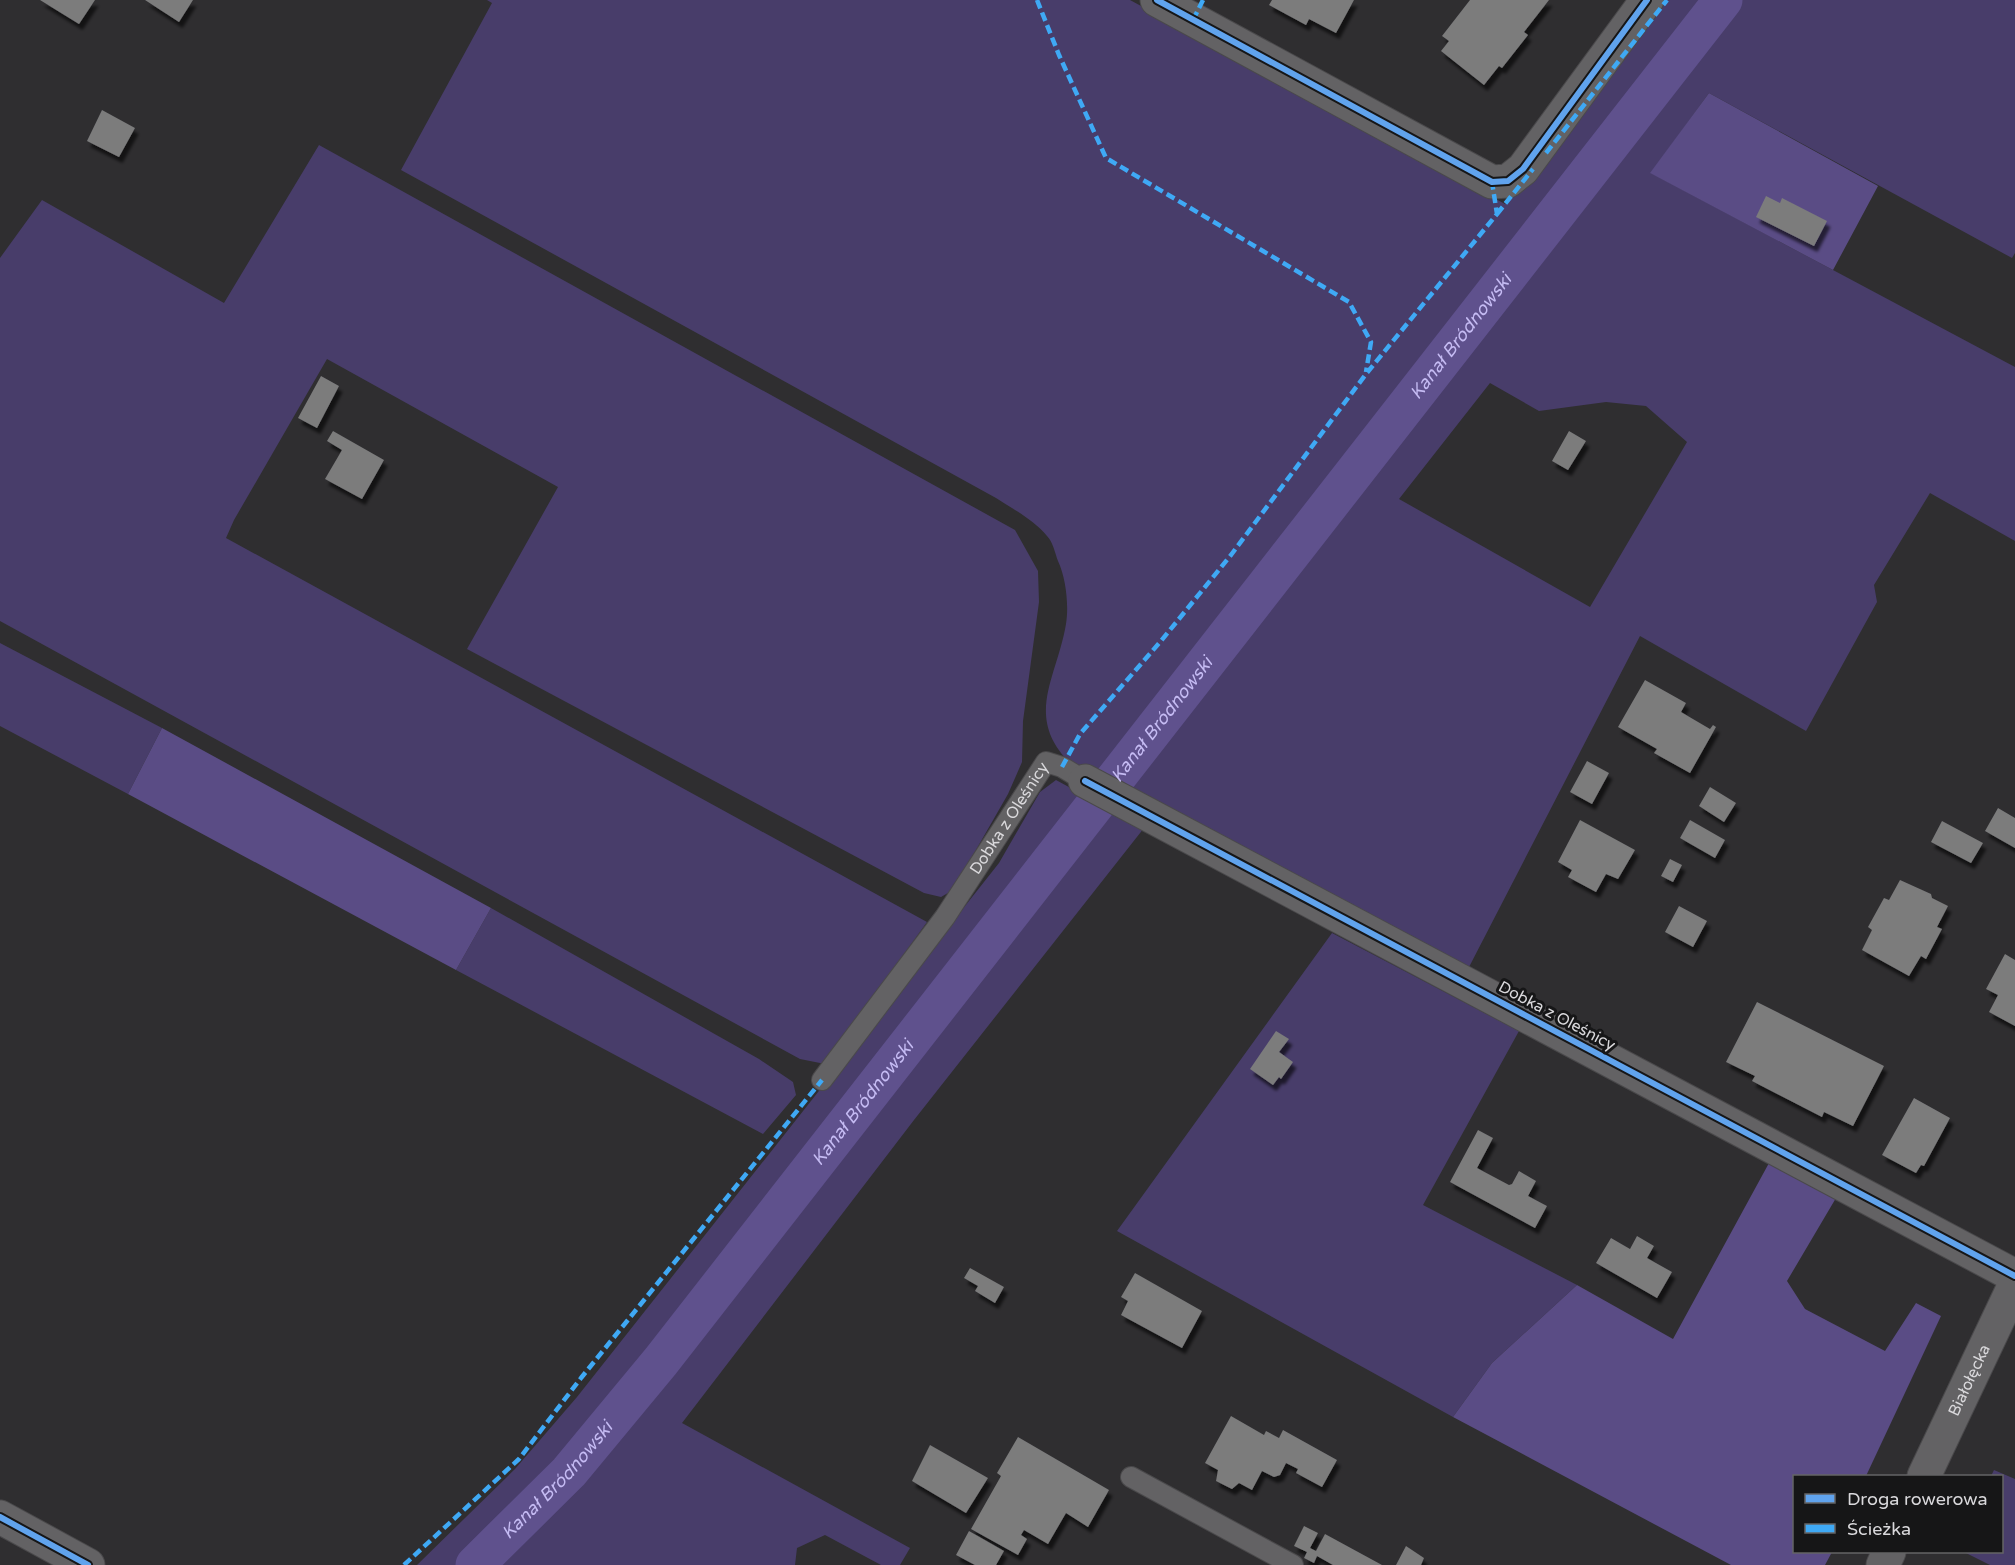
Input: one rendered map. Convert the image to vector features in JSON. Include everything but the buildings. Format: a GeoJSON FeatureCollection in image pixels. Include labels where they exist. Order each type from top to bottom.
{"type":"FeatureCollection","features":[{"type":"Feature","properties":{"kind":"street"},"geometry":{"type":"LineString","coordinates":[[1156,0],[1198,10],[1492,182],[1508,181],[1523,169],[1647,0]]}},
{"type":"Feature","properties":{"kind":"street","name":"Dobka z Oleśnicy"},"geometry":{"type":"LineString","coordinates":[[1085,781],[2015,1276]]}},
{"type":"Feature","properties":{"kind":"street","name":"Białołęcka"},"geometry":{"type":"LineString","coordinates":[[1924,1475],[2015,1284]]}},
{"type":"Feature","properties":{"kind":"street"},"geometry":{"type":"LineString","coordinates":[[0,1517],[88,1565]]}},
{"type":"Feature","properties":{"kind":"lane","name":"Dobka z Oleśnicy"},"geometry":{"type":"LineString","coordinates":[[822,1080],[945,917],[1046,762],[1062,767],[1085,781]]}},
{"type":"Feature","properties":{"kind":"lane"},"geometry":{"type":"LineString","coordinates":[[1131,1477],[1293,1565]]}},
{"type":"Feature","properties":{"kind":"shaded area"},"geometry":{"type":"Polygon","coordinates":[[[487,0],[1130,0],[1505,204],[1661,0],[2015,0],[2015,253],[2012,258],[1709,93],[1651,173],[2015,367],[2015,541],[1930,493],[1874,585],[1877,602],[1806,731],[1640,636],[1468,969],[1071,764],[1057,747],[1049,730],[1046,713],[1047,697],[1066,624],[1065,583],[1051,541],[1030,520],[996,498],[401,170],[492,3],[487,0]],[[1490,383],[1399,499],[1590,607],[1687,442],[1646,406],[1606,402],[1539,411],[1490,383]]]}},
{"type":"Feature","properties":{"kind":"shaded area"},"geometry":{"type":"Polygon","coordinates":[[[1709,93],[1878,186],[1833,270],[1650,173],[1709,93]]]}},
{"type":"Feature","properties":{"kind":"shaded area"},"geometry":{"type":"Polygon","coordinates":[[[319,145],[1015,530],[1038,571],[1039,602],[1023,721],[1022,762],[1008,794],[953,890],[941,897],[924,893],[467,649],[558,487],[327,359],[234,520],[226,538],[927,922],[825,1064],[800,1059],[0,621],[0,258],[42,200],[224,303],[319,145]]]}},
{"type":"Feature","properties":{"kind":"shaded area"},"geometry":{"type":"Polygon","coordinates":[[[0,643],[162,728],[128,794],[0,726],[0,643]]]}},
{"type":"Feature","properties":{"kind":"shaded area"},"geometry":{"type":"Polygon","coordinates":[[[162,728],[491,908],[456,970],[128,794],[162,728]]]}},
{"type":"Feature","properties":{"kind":"shaded area"},"geometry":{"type":"Polygon","coordinates":[[[1056,780],[1144,828],[914,1120],[682,1423],[910,1548],[900,1565],[881,1565],[825,1535],[797,1548],[795,1565],[417,1565],[515,1469],[577,1397],[999,863],[1040,792],[1056,780]]]}},
{"type":"Feature","properties":{"kind":"shaded area"},"geometry":{"type":"Polygon","coordinates":[[[491,908],[759,1059],[793,1082],[796,1095],[763,1134],[456,970],[491,908]]]}},
{"type":"Feature","properties":{"kind":"shaded area"},"geometry":{"type":"Polygon","coordinates":[[[1332,933],[1519,1031],[1423,1205],[1577,1285],[1492,1363],[1453,1417],[1117,1231],[1332,933]]]}},
{"type":"Feature","properties":{"kind":"shaded area"},"geometry":{"type":"Polygon","coordinates":[[[1769,1163],[1836,1198],[1787,1281],[1805,1309],[1885,1351],[1916,1303],[1941,1316],[1866,1475],[1793,1475],[1793,1553],[1831,1553],[1825,1565],[1731,1565],[1453,1417],[1492,1363],[1577,1285],[1673,1339],[1769,1163]]]}},
{"type":"Feature","properties":{"kind":"shaded area"},"geometry":{"type":"Polygon","coordinates":[[[1994,1470],[2015,1479],[2015,1565],[1990,1565],[1966,1553],[2003,1553],[2003,1475],[1992,1475],[1994,1470]]]}},
{"type":"Feature","properties":{"kind":"waterway","name":"Kanał Bródnowski"},"geometry":{"type":"LineString","coordinates":[[475,1565],[569,1472],[661,1361],[1723,0]]}},
{"type":"Feature","properties":{"kind":"marked path"},"geometry":{"type":"LineString","coordinates":[[1037,0],[1059,55],[1106,158],[1349,302],[1371,342],[1366,372]]}},
{"type":"Feature","properties":{"kind":"marked path"},"geometry":{"type":"LineString","coordinates":[[1193,20],[1203,0]]}},
{"type":"Feature","properties":{"kind":"marked path"},"geometry":{"type":"LineString","coordinates":[[1546,153],[1667,0]]}},
{"type":"Feature","properties":{"kind":"marked path"},"geometry":{"type":"LineString","coordinates":[[1497,214],[1533,169]]}},
{"type":"Feature","properties":{"kind":"marked path"},"geometry":{"type":"LineString","coordinates":[[1062,767],[1080,734],[1161,641],[1231,555],[1366,374],[1497,214],[1492,182]]}},
{"type":"Feature","properties":{"kind":"marked path"},"geometry":{"type":"LineString","coordinates":[[404,1565],[519,1459],[581,1378],[822,1080]]}},
{"type":"Feature","properties":{"kind":"cycle path"},"geometry":{"type":"LineString","coordinates":[[1157,0],[1492,182],[1508,181],[1523,169],[1647,0]]}},
{"type":"Feature","properties":{"kind":"cycle path"},"geometry":{"type":"LineString","coordinates":[[1085,781],[2015,1276]]}},
{"type":"Feature","properties":{"kind":"cycle path"},"geometry":{"type":"LineString","coordinates":[[0,1517],[88,1565]]}}]}
